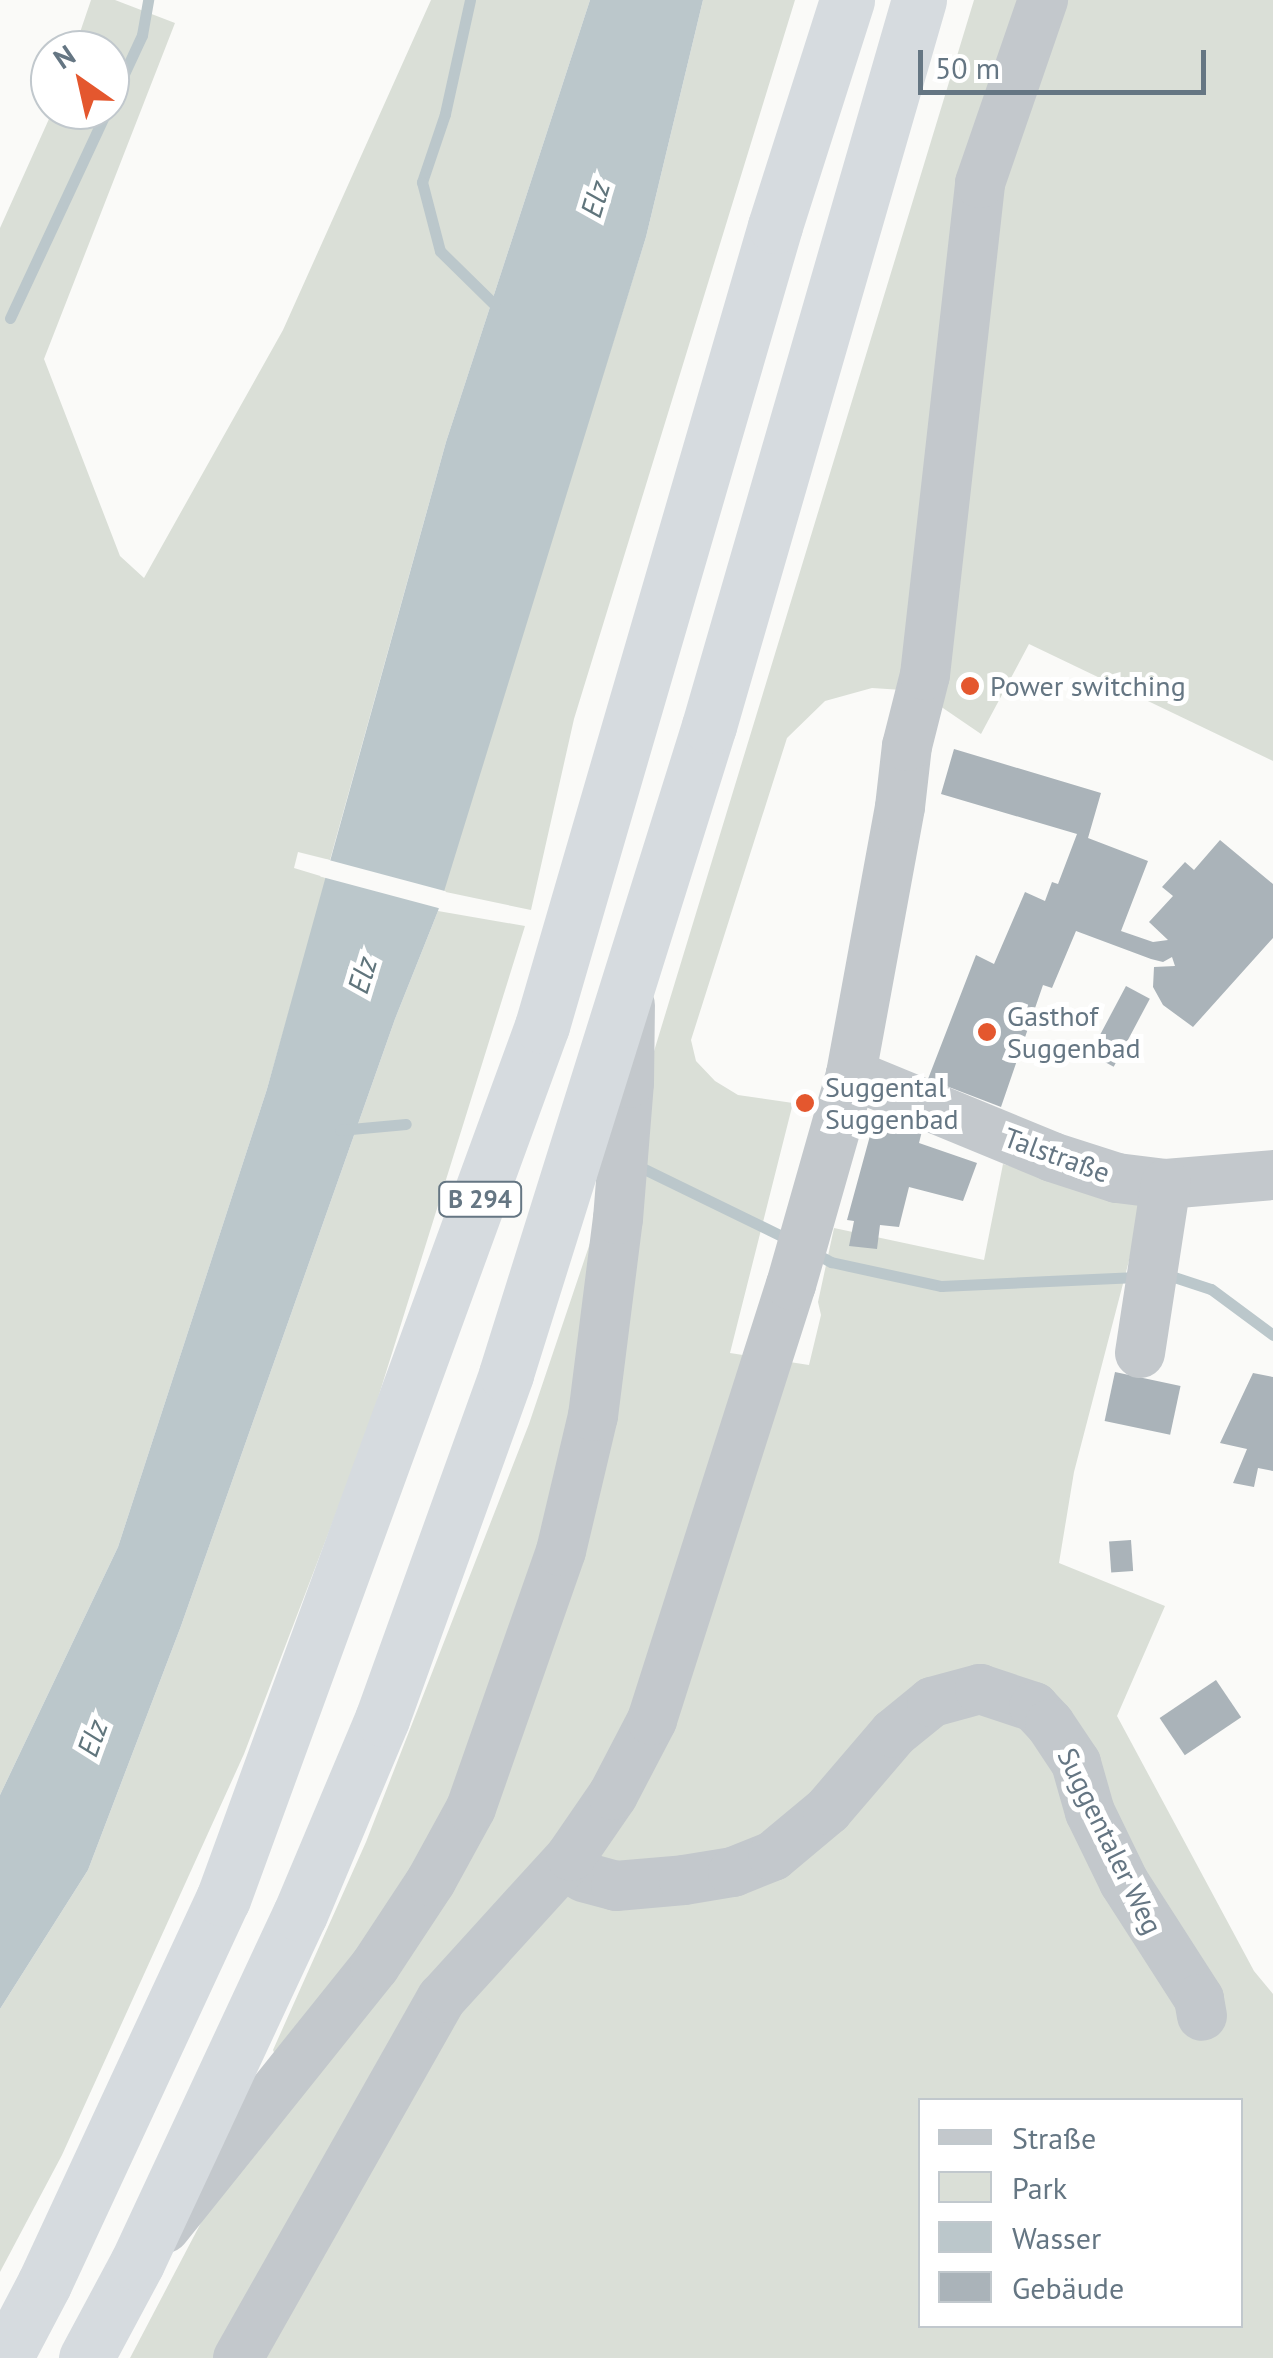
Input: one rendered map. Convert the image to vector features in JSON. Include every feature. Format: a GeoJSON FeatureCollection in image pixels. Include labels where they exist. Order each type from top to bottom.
{"type":"FeatureCollection","features":[{"type":"Feature","properties":{"kind":"highway","name":"B 294"},"geometry":{"type":"LineString","coordinates":[[4,2358],[44,2284],[223,1899],[542,1026],[775,226],[847,0]]}},
{"type":"Feature","properties":{"kind":"highway","name":"B 294"},"geometry":{"type":"LineString","coordinates":[[86,2358],[137,2263],[300,1914],[382,1719],[506,1374],[630,985],[920,0]]}},
{"type":"Feature","properties":{"kind":"street"},"geometry":{"type":"LineString","coordinates":[[238,2358],[442,1998],[571,1856],[621,1780],[652,1720],[791,1286],[852,1074],[900,807],[906,746],[925,675],[980,183],[1043,0]]}},
{"type":"Feature","properties":{"kind":"street"},"geometry":{"type":"LineString","coordinates":[[137,2263],[375,1966],[431,1881],[471,1808],[562,1551],[593,1416],[620,1199],[629,1084],[630,985]]}},
{"type":"Feature","properties":{"kind":"street","name":"Talstraße"},"geometry":{"type":"LineString","coordinates":[[852,1074],[1052,1157],[1117,1178],[1166,1184],[1273,1175]]}},
{"type":"Feature","properties":{"kind":"street"},"geometry":{"type":"LineString","coordinates":[[1140,1353],[1166,1184]]}},
{"type":"Feature","properties":{"kind":"street","name":"Suggentaler Weg"},"geometry":{"type":"LineString","coordinates":[[583,1877],[616,1886],[684,1880],[733,1872],[773,1856],[828,1810],[894,1733],[932,1702],[980,1688],[1034,1707],[1076,1763],[1090,1812],[1124,1882],[1199,1999],[1202,2016]]}},
{"type":"Feature","properties":{"kind":"green space"},"geometry":{"type":"Polygon","coordinates":[[[91,0],[115,0],[175,23],[44,359],[120,556],[144,578],[283,330],[431,0],[590,0],[446,442],[330,860],[298,852],[294,868],[327,878],[267,1089],[118,1547],[0,1795],[0,228],[44,130],[130,130],[130,30],[81,30],[91,0]]]}},
{"type":"Feature","properties":{"kind":"green space"},"geometry":{"type":"Polygon","coordinates":[[[703,0],[795,0],[574,719],[531,910],[441,891],[646,237],[703,0]]]}},
{"type":"Feature","properties":{"kind":"green space"},"geometry":{"type":"Polygon","coordinates":[[[974,0],[1273,0],[1273,761],[1029,644],[981,734],[918,691],[872,688],[825,701],[787,738],[691,1040],[696,1061],[715,1081],[738,1095],[793,1103],[730,1353],[809,1365],[834,1228],[984,1260],[1003,1164],[1144,1203],[1074,1472],[1059,1563],[1165,1606],[1117,1716],[1254,1971],[1273,1994],[1273,2358],[130,2358],[236,2156],[289,2087],[273,2050],[366,1842],[529,1424],[648,1071],[974,0]]]}},
{"type":"Feature","properties":{"kind":"green space"},"geometry":{"type":"Polygon","coordinates":[[[438,911],[525,926],[369,1427],[244,1754],[62,2155],[0,2272],[0,2009],[88,1870],[181,1626],[395,1019],[438,911]]]}},
{"type":"Feature","properties":{"kind":"water","name":"Elz"},"geometry":{"type":"Polygon","coordinates":[[[590,0],[703,0],[646,237],[438,911],[395,1019],[181,1626],[88,1870],[0,2009],[0,1795],[118,1547],[267,1089],[446,442],[590,0]]]}},
{"type":"Feature","properties":{"kind":"pier"},"geometry":{"type":"Polygon","coordinates":[[[325,859],[446,891],[441,909],[320,876],[325,859]]]}},
{"type":"Feature","properties":{"kind":"building"},"geometry":{"type":"Polygon","coordinates":[[[954,749],[1101,793],[1088,838],[1148,861],[1121,931],[1153,942],[1168,940],[1149,922],[1173,896],[1162,887],[1185,862],[1194,870],[1220,840],[1273,884],[1273,938],[1193,1027],[1163,1005],[1153,987],[1154,967],[1175,966],[1172,957],[1163,962],[1151,959],[1076,931],[1052,988],[1043,985],[1001,1107],[928,1079],[976,955],[994,964],[1025,892],[1045,901],[1052,882],[1058,884],[1077,834],[941,794],[954,749]]]}},
{"type":"Feature","properties":{"kind":"building"},"geometry":{"type":"Polygon","coordinates":[[[1126,986],[1150,999],[1114,1067],[1090,1054],[1126,986]]]}},
{"type":"Feature","properties":{"kind":"building"},"geometry":{"type":"Polygon","coordinates":[[[877,1110],[924,1123],[919,1143],[977,1163],[963,1201],[909,1187],[899,1227],[880,1225],[877,1249],[849,1246],[854,1221],[847,1220],[877,1110]]]}},
{"type":"Feature","properties":{"kind":"building"},"geometry":{"type":"Polygon","coordinates":[[[1115,1372],[1181,1386],[1170,1435],[1105,1421],[1115,1372]]]}},
{"type":"Feature","properties":{"kind":"building"},"geometry":{"type":"Polygon","coordinates":[[[1253,1373],[1273,1377],[1273,1471],[1258,1468],[1254,1487],[1233,1483],[1247,1449],[1220,1443],[1253,1373]]]}},
{"type":"Feature","properties":{"kind":"building"},"geometry":{"type":"Polygon","coordinates":[[[1131,1540],[1133,1571],[1111,1572],[1109,1542],[1131,1540]]]}},
{"type":"Feature","properties":{"kind":"building"},"geometry":{"type":"Polygon","coordinates":[[[1216,1680],[1241,1717],[1185,1755],[1160,1718],[1216,1680]]]}},
{"type":"Feature","properties":{"kind":"waterway"},"geometry":{"type":"LineString","coordinates":[[130,61],[142,35],[148,0]]}},
{"type":"Feature","properties":{"kind":"waterway"},"geometry":{"type":"LineString","coordinates":[[470,0],[445,114],[422,182],[440,251],[494,304]]}},
{"type":"Feature","properties":{"kind":"waterway"},"geometry":{"type":"LineString","coordinates":[[10,318],[98,130]]}},
{"type":"Feature","properties":{"kind":"waterway"},"geometry":{"type":"LineString","coordinates":[[340,1130],[406,1124]]}},
{"type":"Feature","properties":{"kind":"waterway"},"geometry":{"type":"LineString","coordinates":[[636,1165],[790,1240]]}},
{"type":"Feature","properties":{"kind":"waterway"},"geometry":{"type":"LineString","coordinates":[[811,1251],[831,1262],[941,1286],[1137,1277]]}},
{"type":"Feature","properties":{"kind":"waterway"},"geometry":{"type":"LineString","coordinates":[[1165,1274],[1211,1289],[1273,1335]]}},
{"type":"Feature","properties":{"kind":"place","name":"Power switching"},"geometry":{"type":"Point","coordinates":[970,686]}},
{"type":"Feature","properties":{"kind":"place","name":"Gasthof Suggenbad"},"geometry":{"type":"Point","coordinates":[987,1032]}},
{"type":"Feature","properties":{"kind":"place","name":"Suggental Suggenbad"},"geometry":{"type":"Point","coordinates":[805,1103]}}]}
